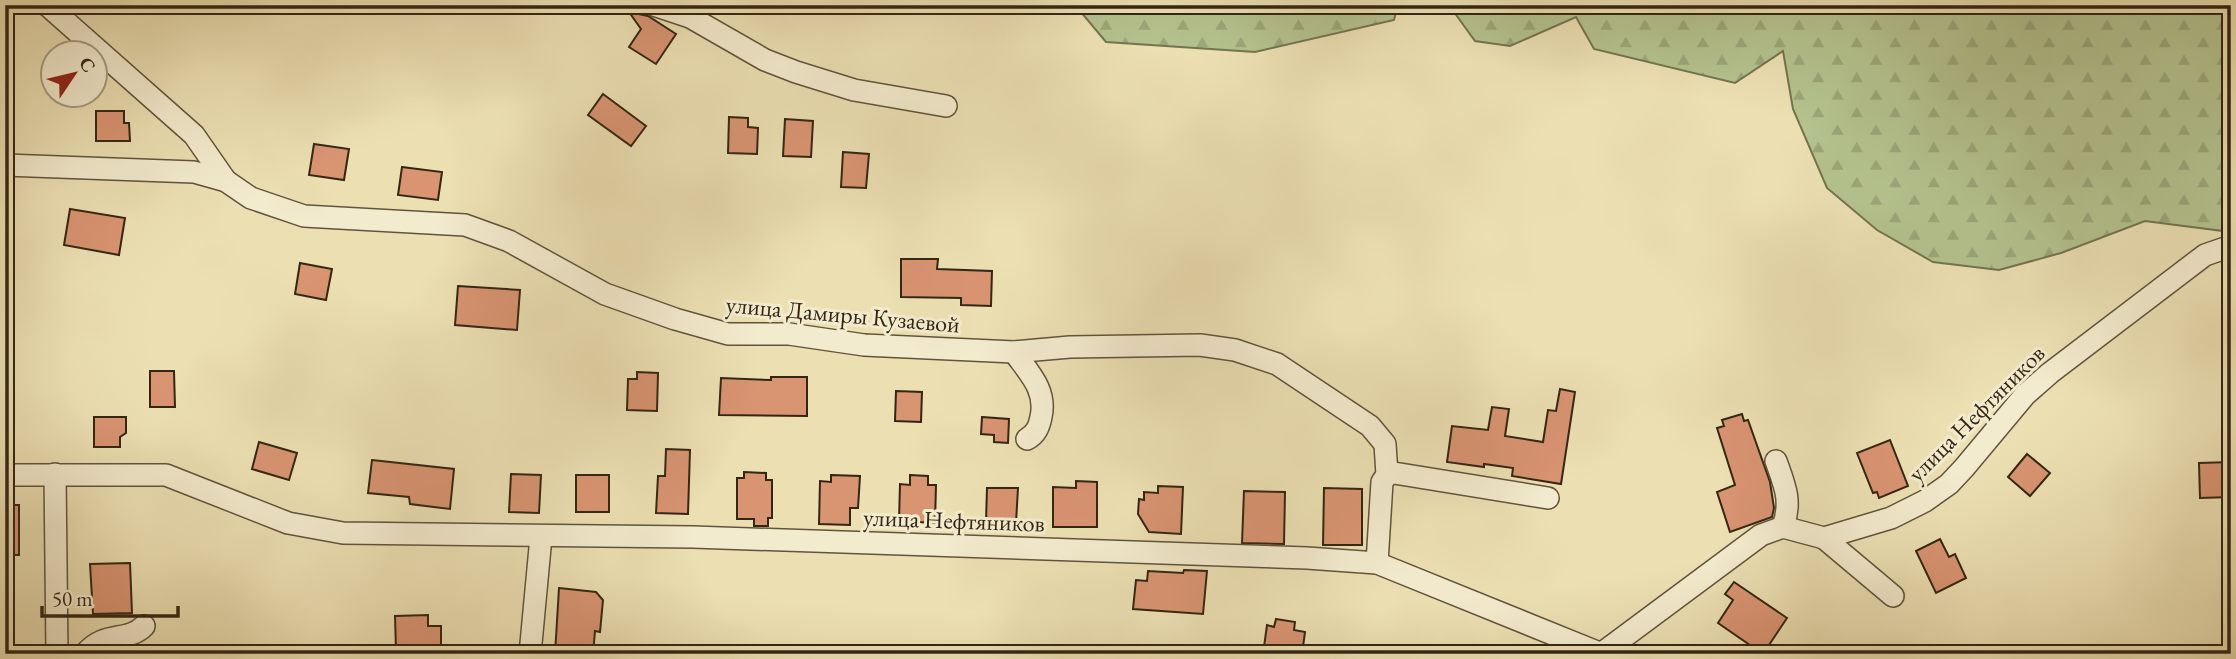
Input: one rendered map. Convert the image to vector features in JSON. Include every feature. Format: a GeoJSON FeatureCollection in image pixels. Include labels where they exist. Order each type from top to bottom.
{"type":"FeatureCollection","features":[{"type":"Feature","properties":{"kind":"street"},"geometry":{"type":"LineString","coordinates":[[47,5],[194,135],[226,181]]}},
{"type":"Feature","properties":{"kind":"street"},"geometry":{"type":"LineString","coordinates":[[654,5],[690,17],[765,60],[796,72],[854,90],[946,106]]}},
{"type":"Feature","properties":{"kind":"street","name":"улица Дамиры Кузаевой"},"geometry":{"type":"LineString","coordinates":[[5,165],[194,172],[226,181],[251,198],[304,216],[465,225],[509,242],[605,294],[675,319],[729,334],[789,334],[864,345],[1014,352],[1070,347],[1200,345],[1235,350],[1277,364],[1370,426],[1385,444],[1387,475],[1382,482],[1377,563]]}},
{"type":"Feature","properties":{"kind":"street","name":"улица Нефтяников"},"geometry":{"type":"LineString","coordinates":[[1824,538],[1891,518],[1925,501],[1949,484],[2025,395],[2050,373],[2205,255],[2231,246]]}},
{"type":"Feature","properties":{"kind":"street"},"geometry":{"type":"LineString","coordinates":[[1014,352],[1037,383],[1042,395],[1038,427],[1034,435],[1027,439]]}},
{"type":"Feature","properties":{"kind":"street"},"geometry":{"type":"LineString","coordinates":[[1776,461],[1785,486],[1789,511],[1783,527],[1824,538],[1893,596]]}},
{"type":"Feature","properties":{"kind":"street"},"geometry":{"type":"LineString","coordinates":[[1387,475],[1394,473],[1548,498]]}},
{"type":"Feature","properties":{"kind":"street"},"geometry":{"type":"LineString","coordinates":[[55,474],[57,654]]}},
{"type":"Feature","properties":{"kind":"street","name":"улица Нефтяников"},"geometry":{"type":"LineString","coordinates":[[5,475],[166,475],[288,523],[343,533],[693,537],[1307,558],[1377,563],[1602,654],[1761,535],[1783,527]]}},
{"type":"Feature","properties":{"kind":"street"},"geometry":{"type":"LineString","coordinates":[[530,654],[541,537]]}},
{"type":"Feature","properties":{"kind":"street"},"geometry":{"type":"LineString","coordinates":[[85,654],[93,645],[106,638],[137,633],[144,626]]}},
{"type":"Feature","properties":{"kind":"green space"},"geometry":{"type":"Polygon","coordinates":[[[1075,5],[1398,5],[1394,20],[1255,52],[1106,42],[1075,5]]]}},
{"type":"Feature","properties":{"kind":"green space"},"geometry":{"type":"Polygon","coordinates":[[[1449,5],[2231,5],[2231,232],[2145,221],[2061,253],[1999,270],[1933,262],[1877,230],[1827,188],[1793,109],[1783,51],[1735,83],[1594,49],[1576,17],[1510,46],[1475,41],[1449,5]]]}},
{"type":"Feature","properties":{"kind":"building"},"geometry":{"type":"Polygon","coordinates":[[[629,12],[648,16],[676,34],[656,64],[629,47],[641,29],[629,12]]]}},
{"type":"Feature","properties":{"kind":"building"},"geometry":{"type":"Polygon","coordinates":[[[603,94],[646,126],[631,146],[588,115],[603,94]]]}},
{"type":"Feature","properties":{"kind":"building"},"geometry":{"type":"Polygon","coordinates":[[[96,111],[124,111],[124,123],[129,123],[130,141],[96,141],[96,111]]]}},
{"type":"Feature","properties":{"kind":"building"},"geometry":{"type":"Polygon","coordinates":[[[729,117],[748,118],[748,127],[758,128],[757,154],[728,153],[729,117]]]}},
{"type":"Feature","properties":{"kind":"building"},"geometry":{"type":"Polygon","coordinates":[[[785,119],[813,121],[811,157],[783,156],[785,119]]]}},
{"type":"Feature","properties":{"kind":"building"},"geometry":{"type":"Polygon","coordinates":[[[314,144],[349,149],[344,180],[309,175],[314,144]]]}},
{"type":"Feature","properties":{"kind":"building"},"geometry":{"type":"Polygon","coordinates":[[[843,152],[869,154],[866,188],[841,187],[843,152]]]}},
{"type":"Feature","properties":{"kind":"building"},"geometry":{"type":"Polygon","coordinates":[[[402,167],[442,172],[438,200],[398,195],[402,167]]]}},
{"type":"Feature","properties":{"kind":"building"},"geometry":{"type":"Polygon","coordinates":[[[70,209],[125,218],[119,255],[64,245],[70,209]]]}},
{"type":"Feature","properties":{"kind":"building"},"geometry":{"type":"Polygon","coordinates":[[[901,259],[938,259],[937,269],[992,271],[991,306],[961,305],[961,298],[901,297],[901,259]]]}},
{"type":"Feature","properties":{"kind":"building"},"geometry":{"type":"Polygon","coordinates":[[[300,263],[332,269],[326,300],[295,294],[300,263]]]}},
{"type":"Feature","properties":{"kind":"building"},"geometry":{"type":"Polygon","coordinates":[[[458,286],[520,290],[517,330],[455,325],[458,286]]]}},
{"type":"Feature","properties":{"kind":"building"},"geometry":{"type":"Polygon","coordinates":[[[150,371],[174,371],[175,407],[150,407],[150,371]]]}},
{"type":"Feature","properties":{"kind":"building"},"geometry":{"type":"Polygon","coordinates":[[[637,372],[658,373],[657,411],[627,410],[628,379],[637,379],[637,372]]]}},
{"type":"Feature","properties":{"kind":"building"},"geometry":{"type":"Polygon","coordinates":[[[771,377],[807,377],[807,416],[719,415],[721,378],[771,380],[771,377]]]}},
{"type":"Feature","properties":{"kind":"building"},"geometry":{"type":"Polygon","coordinates":[[[1560,389],[1575,392],[1561,484],[1512,476],[1513,468],[1447,462],[1452,426],[1488,430],[1492,407],[1509,409],[1505,436],[1543,442],[1548,410],[1556,411],[1560,389]]]}},
{"type":"Feature","properties":{"kind":"building"},"geometry":{"type":"Polygon","coordinates":[[[896,391],[922,392],[921,422],[895,421],[896,391]]]}},
{"type":"Feature","properties":{"kind":"building"},"geometry":{"type":"Polygon","coordinates":[[[1742,414],[1744,421],[1748,420],[1770,482],[1774,508],[1772,517],[1730,532],[1717,492],[1735,485],[1717,428],[1724,426],[1722,420],[1742,414]]]}},
{"type":"Feature","properties":{"kind":"building"},"geometry":{"type":"Polygon","coordinates":[[[94,417],[126,417],[126,433],[120,437],[120,447],[94,447],[94,417]]]}},
{"type":"Feature","properties":{"kind":"building"},"geometry":{"type":"Polygon","coordinates":[[[982,417],[1009,419],[1008,443],[994,442],[994,435],[981,434],[982,417]]]}},
{"type":"Feature","properties":{"kind":"building"},"geometry":{"type":"Polygon","coordinates":[[[1890,440],[1908,486],[1879,498],[1877,492],[1873,493],[1857,453],[1890,440]]]}},
{"type":"Feature","properties":{"kind":"building"},"geometry":{"type":"Polygon","coordinates":[[[259,442],[297,453],[289,480],[252,469],[259,442]]]}},
{"type":"Feature","properties":{"kind":"building"},"geometry":{"type":"Polygon","coordinates":[[[666,449],[690,450],[688,514],[656,513],[658,476],[665,476],[666,449]]]}},
{"type":"Feature","properties":{"kind":"building"},"geometry":{"type":"Polygon","coordinates":[[[2027,454],[2050,473],[2030,496],[2008,477],[2027,454]]]}},
{"type":"Feature","properties":{"kind":"building"},"geometry":{"type":"Polygon","coordinates":[[[372,460],[454,469],[450,509],[410,504],[409,497],[368,493],[372,460]]]}},
{"type":"Feature","properties":{"kind":"building"},"geometry":{"type":"Polygon","coordinates":[[[2231,462],[2231,497],[2200,498],[2199,463],[2231,462]]]}},
{"type":"Feature","properties":{"kind":"building"},"geometry":{"type":"Polygon","coordinates":[[[744,472],[766,473],[766,480],[772,480],[772,518],[768,518],[768,526],[754,526],[754,519],[737,519],[737,478],[744,478],[744,472]]]}},
{"type":"Feature","properties":{"kind":"building"},"geometry":{"type":"Polygon","coordinates":[[[511,474],[541,475],[539,513],[509,512],[511,474]]]}},
{"type":"Feature","properties":{"kind":"building"},"geometry":{"type":"Polygon","coordinates":[[[576,475],[609,475],[609,512],[576,512],[576,475]]]}},
{"type":"Feature","properties":{"kind":"building"},"geometry":{"type":"Polygon","coordinates":[[[831,475],[860,476],[858,508],[850,508],[850,525],[819,524],[820,481],[831,482],[831,475]]]}},
{"type":"Feature","properties":{"kind":"building"},"geometry":{"type":"Polygon","coordinates":[[[910,475],[928,476],[928,485],[936,485],[935,523],[899,521],[900,484],[910,485],[910,475]]]}},
{"type":"Feature","properties":{"kind":"building"},"geometry":{"type":"Polygon","coordinates":[[[1076,481],[1097,482],[1097,527],[1053,527],[1053,487],[1076,488],[1076,481]]]}},
{"type":"Feature","properties":{"kind":"building"},"geometry":{"type":"Polygon","coordinates":[[[1158,486],[1183,487],[1181,534],[1149,532],[1138,514],[1139,499],[1144,500],[1144,492],[1158,493],[1158,486]]]}},
{"type":"Feature","properties":{"kind":"building"},"geometry":{"type":"Polygon","coordinates":[[[987,488],[1018,488],[1016,523],[986,522],[987,488]]]}},
{"type":"Feature","properties":{"kind":"building"},"geometry":{"type":"Polygon","coordinates":[[[1324,488],[1362,489],[1362,545],[1323,545],[1324,488]]]}},
{"type":"Feature","properties":{"kind":"building"},"geometry":{"type":"Polygon","coordinates":[[[1244,491],[1285,492],[1284,544],[1242,543],[1244,491]]]}},
{"type":"Feature","properties":{"kind":"building"},"geometry":{"type":"Polygon","coordinates":[[[5,505],[19,505],[19,555],[5,555],[5,505]]]}},
{"type":"Feature","properties":{"kind":"building"},"geometry":{"type":"Polygon","coordinates":[[[1940,539],[1949,557],[1955,554],[1966,578],[1936,593],[1916,551],[1940,539]]]}},
{"type":"Feature","properties":{"kind":"building"},"geometry":{"type":"Polygon","coordinates":[[[130,563],[132,613],[93,614],[90,564],[130,563]]]}},
{"type":"Feature","properties":{"kind":"building"},"geometry":{"type":"Polygon","coordinates":[[[1184,570],[1207,571],[1203,614],[1133,609],[1136,580],[1147,581],[1148,571],[1183,573],[1184,570]]]}},
{"type":"Feature","properties":{"kind":"building"},"geometry":{"type":"Polygon","coordinates":[[[1734,582],[1787,618],[1763,654],[1718,623],[1733,600],[1725,594],[1734,582]]]}},
{"type":"Feature","properties":{"kind":"building"},"geometry":{"type":"Polygon","coordinates":[[[559,588],[596,592],[603,600],[600,632],[595,631],[593,654],[555,654],[559,588]]]}},
{"type":"Feature","properties":{"kind":"building"},"geometry":{"type":"Polygon","coordinates":[[[428,615],[428,626],[441,626],[441,650],[396,650],[395,616],[428,615]]]}},
{"type":"Feature","properties":{"kind":"building"},"geometry":{"type":"Polygon","coordinates":[[[1276,619],[1295,622],[1294,630],[1305,632],[1302,654],[1263,654],[1267,625],[1274,627],[1276,619]]]}}]}
